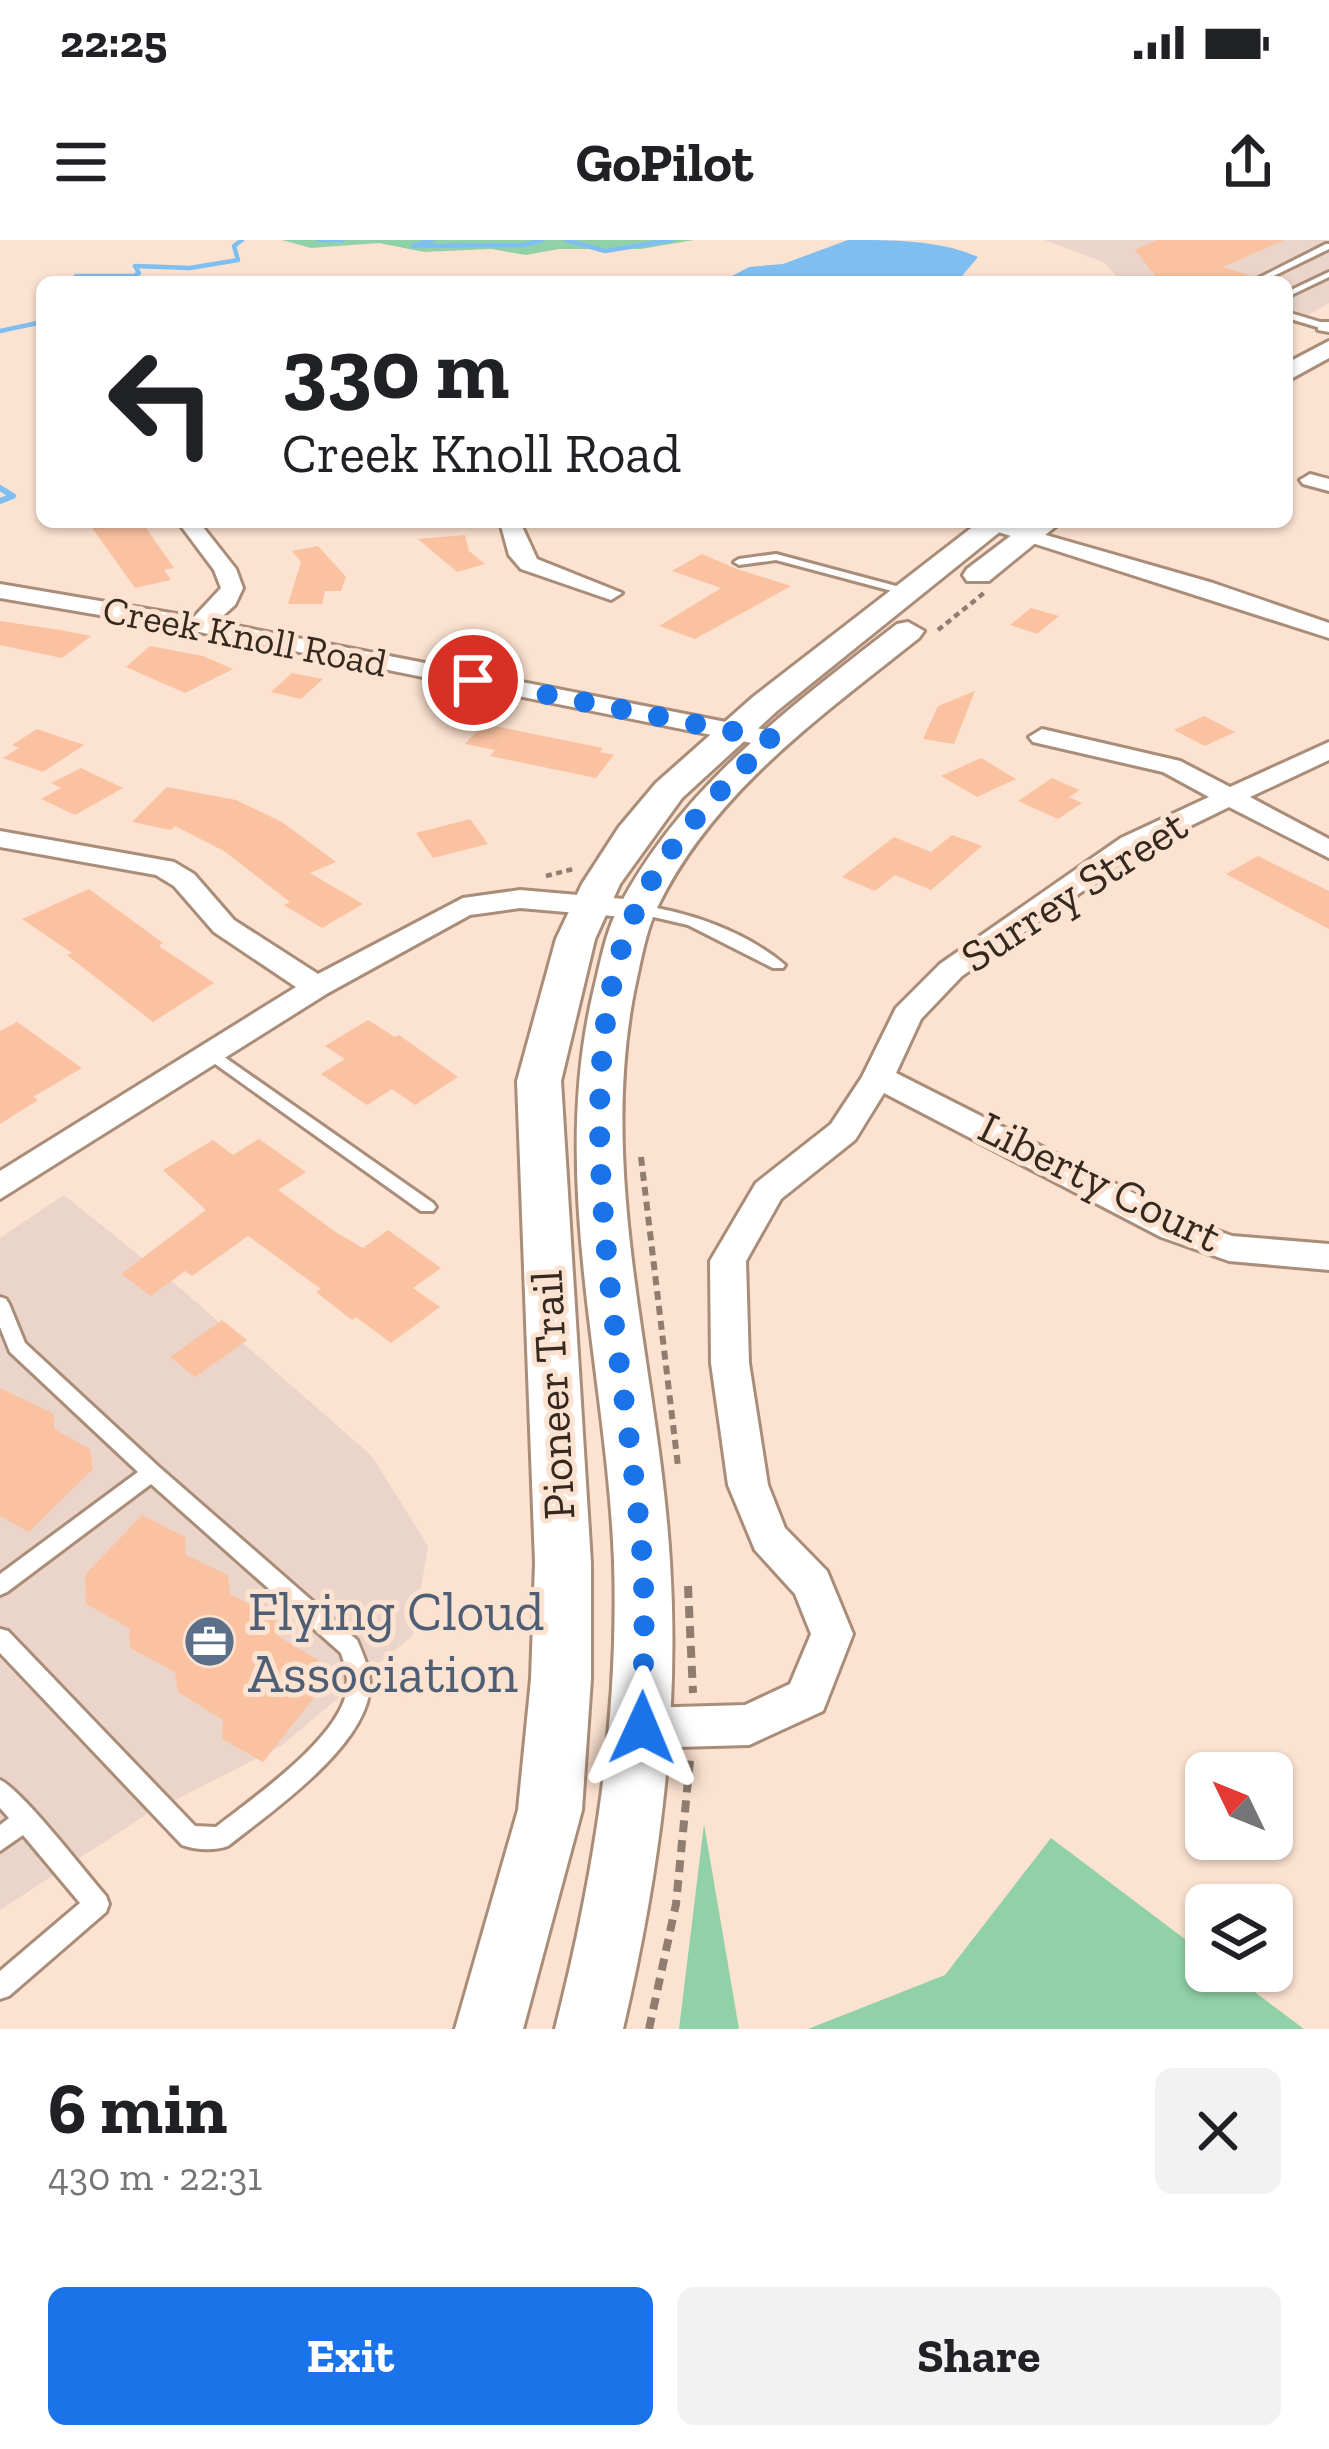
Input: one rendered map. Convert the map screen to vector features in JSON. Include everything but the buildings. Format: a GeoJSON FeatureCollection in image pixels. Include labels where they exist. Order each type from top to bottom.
{"type":"FeatureCollection","features":[{"type":"Feature","properties":{"kind":"main road"},"geometry":{"type":"LineString","coordinates":[[1293,346],[1328,331]]}},
{"type":"Feature","properties":{"kind":"main road"},"geometry":{"type":"LineString","coordinates":[[1293,368],[1328,331]]}},
{"type":"Feature","properties":{"kind":"main road","name":"Pioneer Trail"},"geometry":{"type":"LineString","coordinates":[[589,2029],[614,1935],[638,1787],[642,1728],[642,1558],[600,1125],[619,849],[659,796],[732,729],[907,592],[1005,528]]}},
{"type":"Feature","properties":{"kind":"main road","name":"Pioneer Trail"},"geometry":{"type":"LineString","coordinates":[[489,2029],[540,1850],[554,1766],[561,1679],[562,1563],[539,1081],[553,1003],[612,906],[699,810],[1006,528]]}},
{"type":"Feature","properties":{"kind":"street"},"geometry":{"type":"LineString","coordinates":[[193,528],[225,569],[232,588],[227,600],[199,625]]}},
{"type":"Feature","properties":{"kind":"street"},"geometry":{"type":"LineString","coordinates":[[512,528],[520,555],[530,564],[611,593]]}},
{"type":"Feature","properties":{"kind":"street"},"geometry":{"type":"LineString","coordinates":[[1014,528],[1329,631]]}},
{"type":"Feature","properties":{"kind":"street","name":"Creek Knoll Road"},"geometry":{"type":"LineString","coordinates":[[0,591],[199,625],[772,739]]}},
{"type":"Feature","properties":{"kind":"street"},"geometry":{"type":"LineString","coordinates":[[1042,737],[1140,755],[1329,850]]}},
{"type":"Feature","properties":{"kind":"street","name":"Surrey Street"},"geometry":{"type":"LineString","coordinates":[[642,1728],[749,1725],[788,1707],[807,1697],[832,1634],[812,1585],[769,1538],[748,1486],[730,1363],[728,1261],[768,1191],[843,1132],[878,1078],[907,1015],[951,970],[1131,844],[1329,750]]}},
{"type":"Feature","properties":{"kind":"street"},"geometry":{"type":"LineString","coordinates":[[0,838],[164,868],[184,880],[224,926],[317,987]]}},
{"type":"Feature","properties":{"kind":"street"},"geometry":{"type":"LineString","coordinates":[[1,1186],[209,1052],[464,907],[520,899],[612,906]]}},
{"type":"Feature","properties":{"kind":"street","name":"Liberty Court"},"geometry":{"type":"LineString","coordinates":[[878,1078],[1174,1228],[1229,1248],[1329,1257]]}},
{"type":"Feature","properties":{"kind":"lane"},"geometry":{"type":"LineString","coordinates":[[1267,276],[1329,246]]}},
{"type":"Feature","properties":{"kind":"lane"},"geometry":{"type":"LineString","coordinates":[[1293,292],[1329,274]]}},
{"type":"Feature","properties":{"kind":"lane"},"geometry":{"type":"LineString","coordinates":[[1293,320],[1328,331]]}},
{"type":"Feature","properties":{"kind":"lane"},"geometry":{"type":"LineString","coordinates":[[739,562],[776,557],[907,592]]}},
{"type":"Feature","properties":{"kind":"lane"},"geometry":{"type":"LineString","coordinates":[[612,906],[672,911],[778,964]]}},
{"type":"Feature","properties":{"kind":"lane"},"geometry":{"type":"LineString","coordinates":[[209,1052],[427,1207]]}},
{"type":"Feature","properties":{"kind":"lane"},"geometry":{"type":"LineString","coordinates":[[0,1304],[17,1347],[152,1474],[349,1647],[358,1667],[358,1694],[348,1719],[303,1770],[220,1838],[190,1837],[0,1638]]}},
{"type":"Feature","properties":{"kind":"lane"},"geometry":{"type":"LineString","coordinates":[[0,1586],[152,1474]]}},
{"type":"Feature","properties":{"kind":"lane"},"geometry":{"type":"LineString","coordinates":[[0,1791],[97,1904],[0,1987]]}},
{"type":"Feature","properties":{"kind":"lane"},"geometry":{"type":"LineString","coordinates":[[0,1840],[25,1819]]}},
{"type":"Feature","properties":{"kind":"shaded area"},"geometry":{"type":"Polygon","coordinates":[[[1044,240],[1329,240],[1329,303],[1293,324],[1293,276],[1117,276],[1103,262],[1044,240]]]}},
{"type":"Feature","properties":{"kind":"shaded area"},"geometry":{"type":"Polygon","coordinates":[[[64,1195],[181,1289],[372,1456],[428,1546],[413,1635],[281,1746],[144,1816],[0,1910],[0,1238],[64,1195]]]}},
{"type":"Feature","properties":{"kind":"green space"},"geometry":{"type":"Polygon","coordinates":[[[282,240],[694,240],[641,249],[559,249],[526,255],[491,249],[424,252],[379,243],[311,248],[282,240]]]}},
{"type":"Feature","properties":{"kind":"green space"},"geometry":{"type":"Polygon","coordinates":[[[704,1824],[739,2029],[679,2029],[704,1824]]]}},
{"type":"Feature","properties":{"kind":"green space"},"geometry":{"type":"Polygon","coordinates":[[[1051,1838],[1185,1939],[1185,1992],[1255,1992],[1304,2029],[808,2029],[945,1975],[1051,1838]]]}},
{"type":"Feature","properties":{"kind":"water"},"geometry":{"type":"Polygon","coordinates":[[[848,240],[932,244],[978,257],[962,276],[732,276],[749,267],[783,264],[848,240]]]}},
{"type":"Feature","properties":{"kind":"waterway"},"geometry":{"type":"LineString","coordinates":[[134,276],[139,273],[135,266],[190,268],[238,260],[234,246],[242,240]]}},
{"type":"Feature","properties":{"kind":"waterway"},"geometry":{"type":"LineString","coordinates":[[319,240],[342,240]]}},
{"type":"Feature","properties":{"kind":"waterway"},"geometry":{"type":"LineString","coordinates":[[432,240],[413,246],[524,245],[542,240]]}},
{"type":"Feature","properties":{"kind":"waterway"},"geometry":{"type":"LineString","coordinates":[[566,240],[605,251],[672,240]]}},
{"type":"Feature","properties":{"kind":"waterway"},"geometry":{"type":"LineString","coordinates":[[76,276],[134,276]]}},
{"type":"Feature","properties":{"kind":"waterway"},"geometry":{"type":"LineString","coordinates":[[0,331],[36,323]]}},
{"type":"Feature","properties":{"kind":"waterway"},"geometry":{"type":"LineString","coordinates":[[0,488],[13,496],[0,501]]}},
{"type":"Feature","properties":{"kind":"place","name":"Flying Cloud Association"},"geometry":{"type":"Point","coordinates":[209,1642]}},
{"type":"Feature","properties":{"kind":"route"},"geometry":{"type":"LineString","coordinates":[[473,680],[772,739],[699,810],[637,909],[615,980],[602,1045],[600,1125],[607,1233],[642,1558],[642,1728]]}}]}
